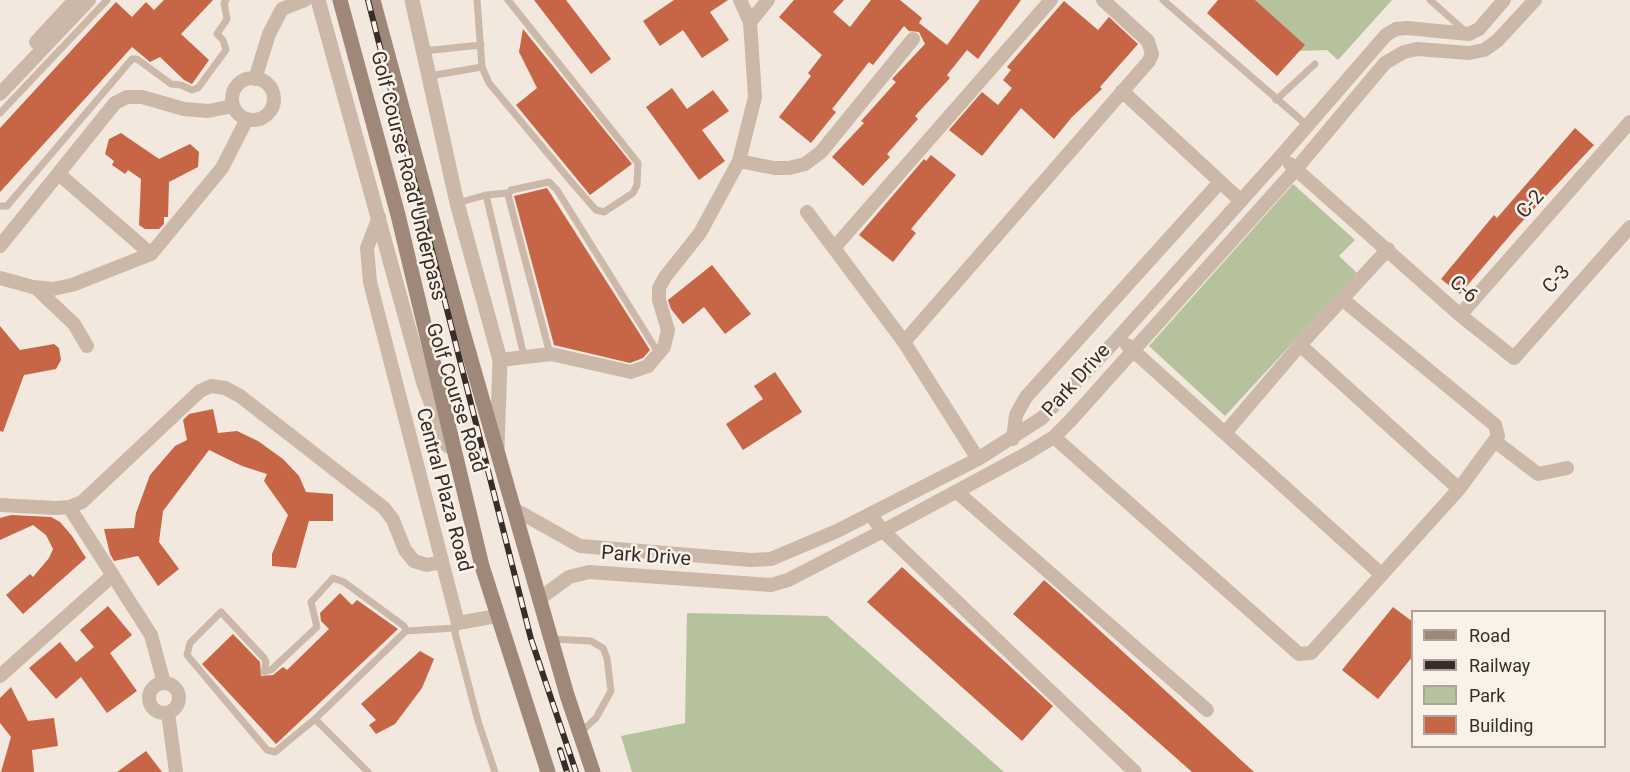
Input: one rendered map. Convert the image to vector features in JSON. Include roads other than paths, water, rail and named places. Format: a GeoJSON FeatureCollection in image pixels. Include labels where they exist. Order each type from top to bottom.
{"type":"FeatureCollection","features":[{"type":"Feature","properties":{"kind":"main road","name":"Golf Course Road Underpass"},"geometry":{"type":"LineString","coordinates":[[340,0],[398,215],[457,468]]}},
{"type":"Feature","properties":{"kind":"main road","name":"Golf Course Road Underpass"},"geometry":{"type":"LineString","coordinates":[[373,0],[497,451]]}},
{"type":"Feature","properties":{"kind":"main road","name":"Golf Course Road"},"geometry":{"type":"LineString","coordinates":[[497,451],[539,599],[593,772]]}},
{"type":"Feature","properties":{"kind":"main road","name":"Golf Course Road"},"geometry":{"type":"LineString","coordinates":[[457,468],[496,616],[549,772]]}},
{"type":"Feature","properties":{"kind":"street"},"geometry":{"type":"LineString","coordinates":[[1,86],[75,0]]}},
{"type":"Feature","properties":{"kind":"street"},"geometry":{"type":"LineString","coordinates":[[1,86],[89,0]]}},
{"type":"Feature","properties":{"kind":"street"},"geometry":{"type":"LineString","coordinates":[[255,79],[269,34],[282,9],[305,0]]}},
{"type":"Feature","properties":{"kind":"street","name":"Golf Course Road"},"geometry":{"type":"LineString","coordinates":[[318,0],[424,384],[457,468]]}},
{"type":"Feature","properties":{"kind":"street","name":"Golf Course Road"},"geometry":{"type":"LineString","coordinates":[[412,0],[457,203],[500,360],[497,451]]}},
{"type":"Feature","properties":{"kind":"street"},"geometry":{"type":"LineString","coordinates":[[500,360],[550,354],[631,372],[648,366],[659,354],[667,339],[668,330],[659,300],[659,288],[700,233],[739,161],[755,97],[750,22],[741,0]]}},
{"type":"Feature","properties":{"kind":"street"},"geometry":{"type":"LineString","coordinates":[[750,22],[768,0]]}},
{"type":"Feature","properties":{"kind":"street"},"geometry":{"type":"LineString","coordinates":[[834,248],[952,116],[1051,0]]}},
{"type":"Feature","properties":{"kind":"street"},"geometry":{"type":"LineString","coordinates":[[904,342],[1149,62],[1152,48],[1148,42],[1103,0]]}},
{"type":"Feature","properties":{"kind":"street"},"geometry":{"type":"LineString","coordinates":[[1469,34],[1479,29],[1504,0]]}},
{"type":"Feature","properties":{"kind":"street","name":"Park Drive"},"geometry":{"type":"LineString","coordinates":[[539,599],[569,578],[590,572],[771,585],[788,580],[957,492],[1054,436],[1296,169],[1385,63],[1393,56],[1417,49],[1469,53],[1484,50],[1497,41],[1535,0]]}},
{"type":"Feature","properties":{"kind":"street","name":"Park Drive"},"geometry":{"type":"LineString","coordinates":[[514,509],[570,542],[592,548],[751,560],[771,559],[870,514],[978,459],[1042,418],[1118,338],[1308,126],[1386,35],[1396,29],[1407,28],[1469,34]]}},
{"type":"Feature","properties":{"kind":"street"},"geometry":{"type":"LineString","coordinates":[[739,161],[774,168],[789,168],[805,164],[821,152],[913,39]]}},
{"type":"Feature","properties":{"kind":"street"},"geometry":{"type":"LineString","coordinates":[[248,79],[267,84],[273,96],[273,103],[267,115],[261,119],[247,120],[232,106],[236,86],[248,79]]}},
{"type":"Feature","properties":{"kind":"street"},"geometry":{"type":"LineString","coordinates":[[1122,91],[1240,201]]}},
{"type":"Feature","properties":{"kind":"street"},"geometry":{"type":"LineString","coordinates":[[0,246],[60,175],[115,103],[127,97],[142,97],[184,109],[208,111],[232,106]]}},
{"type":"Feature","properties":{"kind":"street"},"geometry":{"type":"LineString","coordinates":[[0,278],[53,289],[72,285],[152,254],[222,168],[247,120]]}},
{"type":"Feature","properties":{"kind":"street","name":"C-2"},"geometry":{"type":"LineString","coordinates":[[1460,315],[1630,122]]}},
{"type":"Feature","properties":{"kind":"street","name":"C-6"},"geometry":{"type":"LineString","coordinates":[[1281,156],[1460,315],[1514,358]]}},
{"type":"Feature","properties":{"kind":"street"},"geometry":{"type":"LineString","coordinates":[[60,175],[152,254]]}},
{"type":"Feature","properties":{"kind":"street"},"geometry":{"type":"LineString","coordinates":[[1012,439],[1016,415],[1026,397],[1220,182]]}},
{"type":"Feature","properties":{"kind":"street"},"geometry":{"type":"LineString","coordinates":[[807,212],[904,342],[978,459]]}},
{"type":"Feature","properties":{"kind":"street","name":"Central Plaza Road"},"geometry":{"type":"LineString","coordinates":[[379,217],[370,237],[367,262],[385,346],[442,558],[456,625]]}},
{"type":"Feature","properties":{"kind":"street","name":"C-3"},"geometry":{"type":"LineString","coordinates":[[1514,358],[1630,227]]}},
{"type":"Feature","properties":{"kind":"street"},"geometry":{"type":"LineString","coordinates":[[1225,433],[1300,345],[1388,249]]}},
{"type":"Feature","properties":{"kind":"street"},"geometry":{"type":"LineString","coordinates":[[36,287],[74,324],[87,346]]}},
{"type":"Feature","properties":{"kind":"street"},"geometry":{"type":"LineString","coordinates":[[1054,436],[1299,654],[1305,656],[1311,653],[1459,489],[1496,442],[1498,431],[1495,425],[1342,299]]}},
{"type":"Feature","properties":{"kind":"street"},"geometry":{"type":"LineString","coordinates":[[1118,338],[1133,348],[1381,574]]}},
{"type":"Feature","properties":{"kind":"street"},"geometry":{"type":"LineString","coordinates":[[1300,345],[1459,489]]}},
{"type":"Feature","properties":{"kind":"street"},"geometry":{"type":"LineString","coordinates":[[0,505],[69,507],[92,495],[200,391],[211,386],[225,388],[240,396],[384,508],[393,520],[405,550],[412,555],[414,561],[427,565],[442,558]]}},
{"type":"Feature","properties":{"kind":"street"},"geometry":{"type":"LineString","coordinates":[[1496,442],[1538,474],[1567,468]]}},
{"type":"Feature","properties":{"kind":"street"},"geometry":{"type":"LineString","coordinates":[[957,492],[1207,710]]}},
{"type":"Feature","properties":{"kind":"street"},"geometry":{"type":"LineString","coordinates":[[69,507],[151,635],[164,683]]}},
{"type":"Feature","properties":{"kind":"street"},"geometry":{"type":"LineString","coordinates":[[870,514],[884,531],[1135,772]]}},
{"type":"Feature","properties":{"kind":"street"},"geometry":{"type":"LineString","coordinates":[[590,572],[592,548]]}},
{"type":"Feature","properties":{"kind":"street"},"geometry":{"type":"LineString","coordinates":[[0,675],[113,575]]}},
{"type":"Feature","properties":{"kind":"street"},"geometry":{"type":"LineString","coordinates":[[456,625],[496,616]]}},
{"type":"Feature","properties":{"kind":"street"},"geometry":{"type":"LineString","coordinates":[[164,683],[173,686],[180,699],[176,708],[168,712],[158,711],[150,700],[155,686],[164,683]]}},
{"type":"Feature","properties":{"kind":"street"},"geometry":{"type":"LineString","coordinates":[[168,712],[176,772]]}},
{"type":"Feature","properties":{"kind":"lane"},"geometry":{"type":"LineString","coordinates":[[0,113],[107,0]]}},
{"type":"Feature","properties":{"kind":"lane"},"geometry":{"type":"LineString","coordinates":[[0,206],[7,206],[132,59],[137,59],[171,84],[192,90],[198,88],[226,50],[223,40],[217,34],[227,19],[224,3],[226,0]]}},
{"type":"Feature","properties":{"kind":"lane"},"geometry":{"type":"LineString","coordinates":[[477,0],[482,67],[489,83],[596,210],[604,212],[633,193],[637,185],[638,163],[508,0]]}},
{"type":"Feature","properties":{"kind":"lane"},"geometry":{"type":"LineString","coordinates":[[1162,0],[1275,100],[1308,126]]}},
{"type":"Feature","properties":{"kind":"lane"},"geometry":{"type":"LineString","coordinates":[[1430,0],[1469,34]]}},
{"type":"Feature","properties":{"kind":"lane"},"geometry":{"type":"LineString","coordinates":[[423,51],[481,45]]}},
{"type":"Feature","properties":{"kind":"lane"},"geometry":{"type":"LineString","coordinates":[[1275,100],[1315,64]]}},
{"type":"Feature","properties":{"kind":"lane"},"geometry":{"type":"LineString","coordinates":[[429,76],[482,67]]}},
{"type":"Feature","properties":{"kind":"lane"},"geometry":{"type":"LineString","coordinates":[[457,203],[547,182],[552,183],[659,354]]}},
{"type":"Feature","properties":{"kind":"lane"},"geometry":{"type":"LineString","coordinates":[[508,192],[550,354]]}},
{"type":"Feature","properties":{"kind":"lane"},"geometry":{"type":"LineString","coordinates":[[486,195],[524,356]]}},
{"type":"Feature","properties":{"kind":"lane"},"geometry":{"type":"LineString","coordinates":[[406,631],[404,626],[344,582],[333,578],[311,602],[317,619],[316,627],[267,672],[264,672],[266,662],[264,658],[221,612],[187,647],[188,659],[267,750],[272,752],[279,750],[315,719],[406,631],[456,625]]}},
{"type":"Feature","properties":{"kind":"lane","name":"Central Plaza Road"},"geometry":{"type":"LineString","coordinates":[[456,625],[478,721],[495,772]]}},
{"type":"Feature","properties":{"kind":"lane"},"geometry":{"type":"LineString","coordinates":[[551,639],[591,641],[603,648],[607,658],[611,691],[608,700],[596,718],[580,734]]}},
{"type":"Feature","properties":{"kind":"lane"},"geometry":{"type":"LineString","coordinates":[[315,719],[368,772]]}},
{"type":"Feature","properties":{"kind":"railway"},"geometry":{"type":"LineString","coordinates":[[368,0],[531,639],[576,772]]}},
{"type":"Feature","properties":{"kind":"railway"},"geometry":{"type":"LineString","coordinates":[[560,750],[567,772]]}}]}
